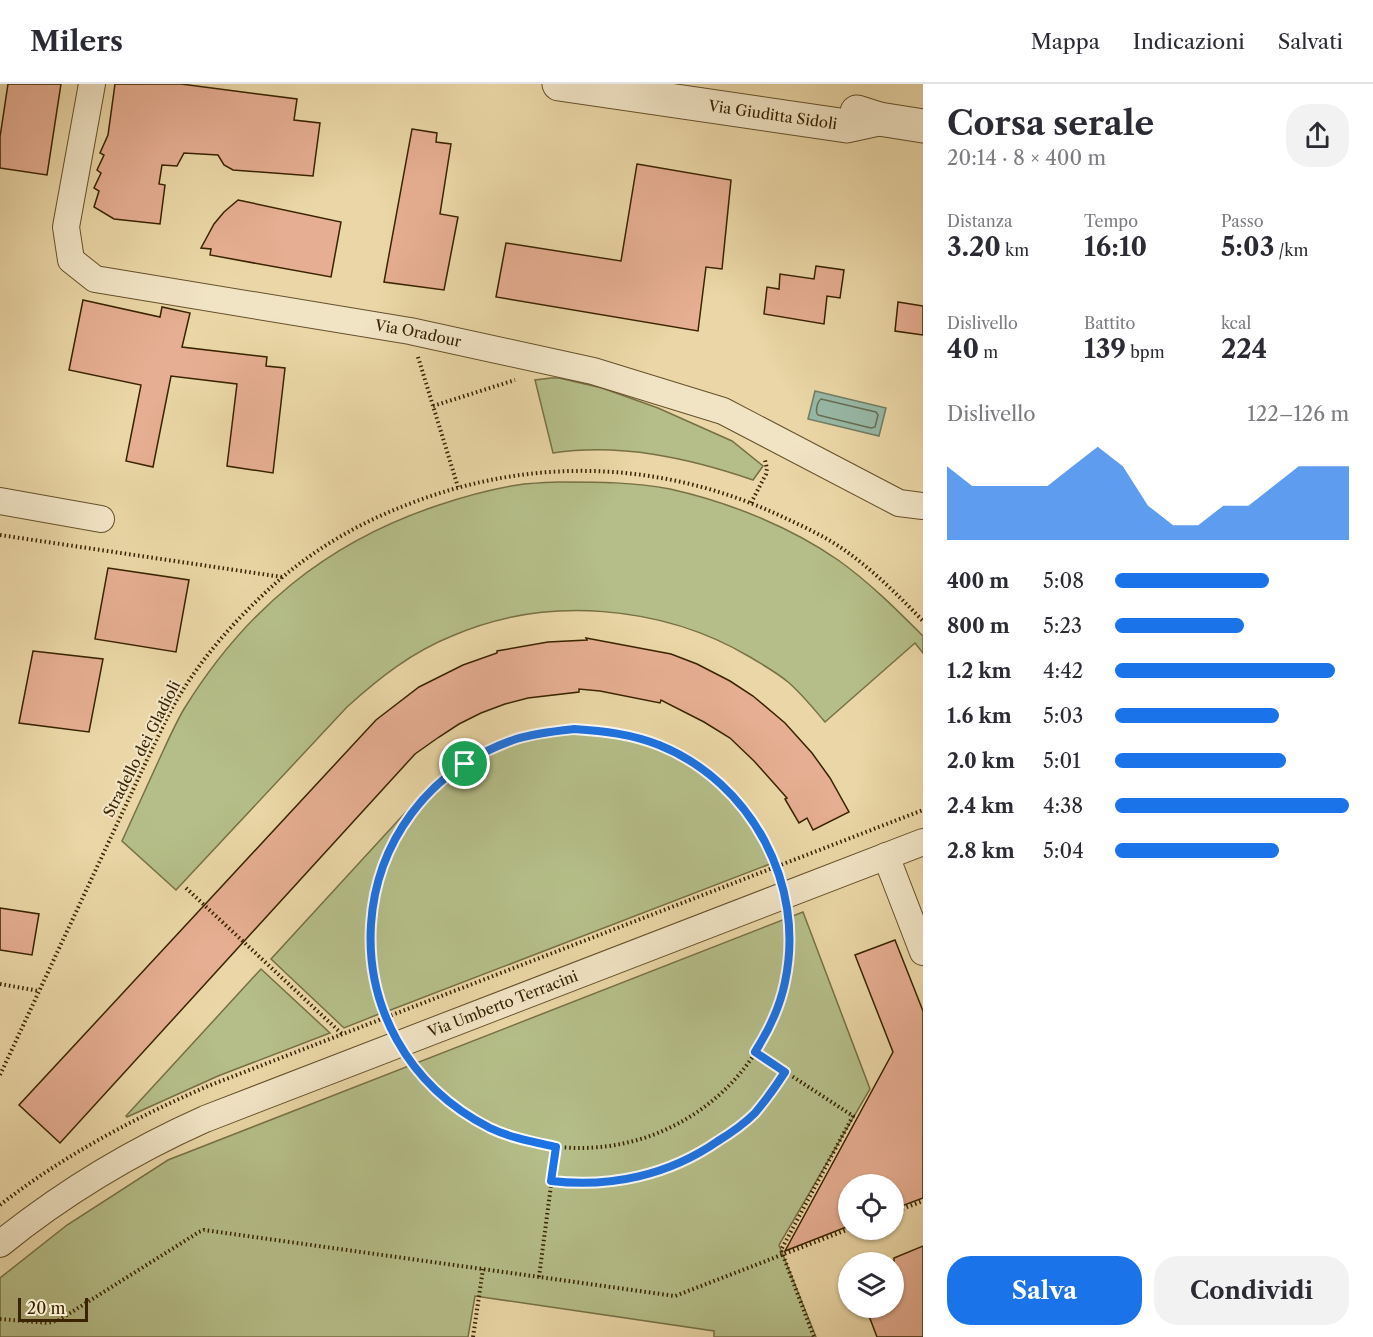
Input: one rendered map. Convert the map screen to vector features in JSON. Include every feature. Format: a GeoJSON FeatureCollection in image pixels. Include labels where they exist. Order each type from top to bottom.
{"type":"FeatureCollection","features":[{"type":"Feature","properties":{"kind":"street","name":"Via Oradour"},"geometry":{"type":"LineString","coordinates":[[92,84],[66,227],[70,260],[95,279],[410,331],[592,371],[723,411],[899,503],[923,506]]}},
{"type":"Feature","properties":{"kind":"street","name":"Via Giuditta Sidoli"},"geometry":{"type":"LineString","coordinates":[[559,84],[847,126],[879,119]]}},
{"type":"Feature","properties":{"kind":"street","name":"Via Giuditta Sidoli"},"geometry":{"type":"LineString","coordinates":[[681,84],[850,109],[879,119],[923,126]]}},
{"type":"Feature","properties":{"kind":"street"},"geometry":{"type":"LineString","coordinates":[[0,501],[101,519]]}},
{"type":"Feature","properties":{"kind":"street","name":"Via Umberto Terracini"},"geometry":{"type":"LineString","coordinates":[[0,1244],[58,1200],[120,1161],[228,1109],[923,842]]}},
{"type":"Feature","properties":{"kind":"street"},"geometry":{"type":"LineString","coordinates":[[886,856],[923,952]]}},
{"type":"Feature","properties":{"kind":"path"},"geometry":{"type":"LineString","coordinates":[[410,331],[458,487]]}},
{"type":"Feature","properties":{"kind":"path"},"geometry":{"type":"LineString","coordinates":[[433,406],[520,378]]}},
{"type":"Feature","properties":{"kind":"path"},"geometry":{"type":"LineString","coordinates":[[751,503],[766,474],[767,464],[761,454]]}},
{"type":"Feature","properties":{"kind":"path","name":"Stradello dei Gladioli"},"geometry":{"type":"LineString","coordinates":[[0,1075],[153,747],[180,695],[209,654],[251,606],[306,559],[364,523],[429,496],[507,476],[572,470],[662,477],[717,491],[751,503],[821,536],[872,572],[923,621]]}},
{"type":"Feature","properties":{"kind":"path"},"geometry":{"type":"LineString","coordinates":[[0,535],[283,577]]}},
{"type":"Feature","properties":{"kind":"path"},"geometry":{"type":"LineString","coordinates":[[574,729],[603,730],[650,742],[686,758],[717,781],[750,816],[777,867],[785,895],[789,924],[789,952],[785,981],[777,1009],[765,1036],[750,1060],[730,1085],[705,1106],[678,1123],[649,1136],[618,1144],[586,1148],[556,1147],[522,1140],[492,1129],[464,1113],[438,1094],[417,1071],[398,1044],[385,1017],[375,985],[370,953],[370,921],[376,889],[386,859],[400,830],[419,804],[441,781],[465,764],[517,739],[545,732],[574,729]]}},
{"type":"Feature","properties":{"kind":"path"},"geometry":{"type":"LineString","coordinates":[[186,888],[342,1034]]}},
{"type":"Feature","properties":{"kind":"path"},"geometry":{"type":"LineString","coordinates":[[0,984],[39,991]]}},
{"type":"Feature","properties":{"kind":"path"},"geometry":{"type":"LineString","coordinates":[[755,1052],[854,1116],[781,1250],[814,1337]]}},
{"type":"Feature","properties":{"kind":"path"},"geometry":{"type":"LineString","coordinates":[[551,1181],[585,1184],[619,1181],[652,1173],[685,1161],[742,1124],[765,1100],[785,1072]]}},
{"type":"Feature","properties":{"kind":"path"},"geometry":{"type":"LineString","coordinates":[[538,1277],[556,1147]]}},
{"type":"Feature","properties":{"kind":"path"},"geometry":{"type":"LineString","coordinates":[[904,1208],[923,1201]]}},
{"type":"Feature","properties":{"kind":"path"},"geometry":{"type":"LineString","coordinates":[[0,1319],[48,1323],[59,1320],[204,1230],[675,1296],[838,1233]]}},
{"type":"Feature","properties":{"kind":"path"},"geometry":{"type":"LineString","coordinates":[[473,1337],[483,1269]]}},
{"type":"Feature","properties":{"kind":"green space"},"geometry":{"type":"Polygon","coordinates":[[[551,378],[602,388],[658,408],[732,441],[763,466],[753,480],[704,465],[654,454],[604,450],[553,453],[535,380],[551,378]]]}},
{"type":"Feature","properties":{"kind":"green space"},"geometry":{"type":"Polygon","coordinates":[[[560,482],[602,482],[670,489],[736,508],[779,526],[838,560],[871,587],[923,636],[923,653],[915,643],[825,722],[798,691],[774,672],[716,639],[680,626],[642,617],[603,612],[564,611],[526,615],[488,623],[437,642],[396,667],[359,696],[176,890],[122,841],[184,709],[208,673],[234,641],[292,584],[324,560],[396,521],[436,506],[502,488],[560,482]]]}},
{"type":"Feature","properties":{"kind":"green space"},"geometry":{"type":"Polygon","coordinates":[[[583,733],[614,736],[643,743],[680,759],[696,770],[727,795],[740,810],[756,835],[770,864],[388,1011],[375,957],[374,925],[379,893],[389,863],[404,834],[422,808],[444,785],[470,766],[498,750],[518,742],[583,733]]]}},
{"type":"Feature","properties":{"kind":"green space"},"geometry":{"type":"Polygon","coordinates":[[[416,801],[398,826],[385,851],[375,877],[369,903],[366,929],[367,957],[379,1014],[344,1028],[271,959],[416,801]]]}},
{"type":"Feature","properties":{"kind":"green space"},"geometry":{"type":"Polygon","coordinates":[[[803,912],[870,1089],[779,1245],[816,1337],[714,1337],[714,1331],[475,1296],[468,1337],[0,1337],[0,1278],[67,1225],[168,1160],[803,912]]]}},
{"type":"Feature","properties":{"kind":"green space"},"geometry":{"type":"Polygon","coordinates":[[[261,969],[330,1033],[218,1076],[127,1117],[126,1116],[261,969]]]}},
{"type":"Feature","properties":{"kind":"water"},"geometry":{"type":"Polygon","coordinates":[[[815,391],[886,408],[879,436],[808,419],[815,391]]]}},
{"type":"Feature","properties":{"kind":"building"},"geometry":{"type":"Polygon","coordinates":[[[8,84],[61,84],[47,175],[0,168],[0,137],[8,84]]]}},
{"type":"Feature","properties":{"kind":"building"},"geometry":{"type":"Polygon","coordinates":[[[115,84],[181,84],[297,99],[294,120],[320,123],[313,176],[233,170],[224,165],[218,155],[184,153],[177,166],[162,165],[159,184],[165,185],[160,224],[114,219],[94,207],[99,191],[94,188],[101,173],[97,170],[104,155],[100,153],[108,135],[115,84]]]}},
{"type":"Feature","properties":{"kind":"building"},"geometry":{"type":"Polygon","coordinates":[[[412,129],[437,133],[436,142],[451,144],[440,214],[458,217],[444,290],[384,282],[412,129]]]}},
{"type":"Feature","properties":{"kind":"building"},"geometry":{"type":"Polygon","coordinates":[[[637,164],[731,180],[722,269],[706,267],[698,331],[496,297],[506,243],[621,261],[637,164]]]}},
{"type":"Feature","properties":{"kind":"building"},"geometry":{"type":"Polygon","coordinates":[[[238,200],[341,222],[331,277],[210,255],[211,249],[201,248],[214,224],[238,200]]]}},
{"type":"Feature","properties":{"kind":"building"},"geometry":{"type":"Polygon","coordinates":[[[816,266],[844,270],[840,298],[827,296],[824,324],[764,314],[767,287],[779,289],[780,274],[814,279],[816,266]]]}},
{"type":"Feature","properties":{"kind":"building"},"geometry":{"type":"Polygon","coordinates":[[[83,300],[160,317],[162,307],[190,313],[182,347],[267,357],[266,366],[285,368],[273,473],[227,466],[237,384],[171,376],[153,467],[126,461],[141,385],[69,370],[83,300]]]}},
{"type":"Feature","properties":{"kind":"building"},"geometry":{"type":"Polygon","coordinates":[[[898,302],[923,306],[923,335],[895,331],[898,302]]]}},
{"type":"Feature","properties":{"kind":"building"},"geometry":{"type":"Polygon","coordinates":[[[108,568],[189,580],[176,652],[95,639],[108,568]]]}},
{"type":"Feature","properties":{"kind":"building"},"geometry":{"type":"Polygon","coordinates":[[[586,638],[671,654],[697,664],[753,696],[785,723],[812,753],[830,778],[849,812],[813,830],[807,818],[799,823],[785,799],[787,798],[730,738],[661,700],[660,703],[579,689],[579,692],[528,698],[505,704],[459,724],[415,754],[60,1143],[19,1105],[376,720],[419,687],[463,665],[497,653],[497,651],[548,642],[587,640],[586,638]]]}},
{"type":"Feature","properties":{"kind":"building"},"geometry":{"type":"Polygon","coordinates":[[[33,651],[103,659],[89,732],[19,723],[33,651]]]}},
{"type":"Feature","properties":{"kind":"building"},"geometry":{"type":"Polygon","coordinates":[[[0,908],[39,914],[32,955],[0,950],[0,908]]]}},
{"type":"Feature","properties":{"kind":"building"},"geometry":{"type":"Polygon","coordinates":[[[895,940],[923,1011],[923,1198],[904,1205],[904,1174],[838,1174],[838,1230],[785,1251],[893,1052],[855,955],[895,940]]]}},
{"type":"Feature","properties":{"kind":"building"},"geometry":{"type":"Polygon","coordinates":[[[923,1246],[923,1337],[877,1337],[870,1318],[904,1318],[904,1254],[923,1246]]]}},
{"type":"Feature","properties":{"kind":"route"},"geometry":{"type":"LineString","coordinates":[[574,729],[603,730],[660,745],[686,758],[710,774],[750,816],[777,867],[785,895],[789,924],[789,952],[785,981],[777,1009],[755,1052],[785,1072],[754,1113],[714,1144],[669,1168],[636,1178],[585,1184],[551,1181],[556,1147],[522,1140],[492,1129],[464,1113],[438,1094],[417,1071],[398,1044],[385,1017],[375,985],[370,953],[370,921],[376,889],[386,859],[400,830],[419,804],[441,781],[465,764],[517,739],[545,732],[574,729]]}}]}
